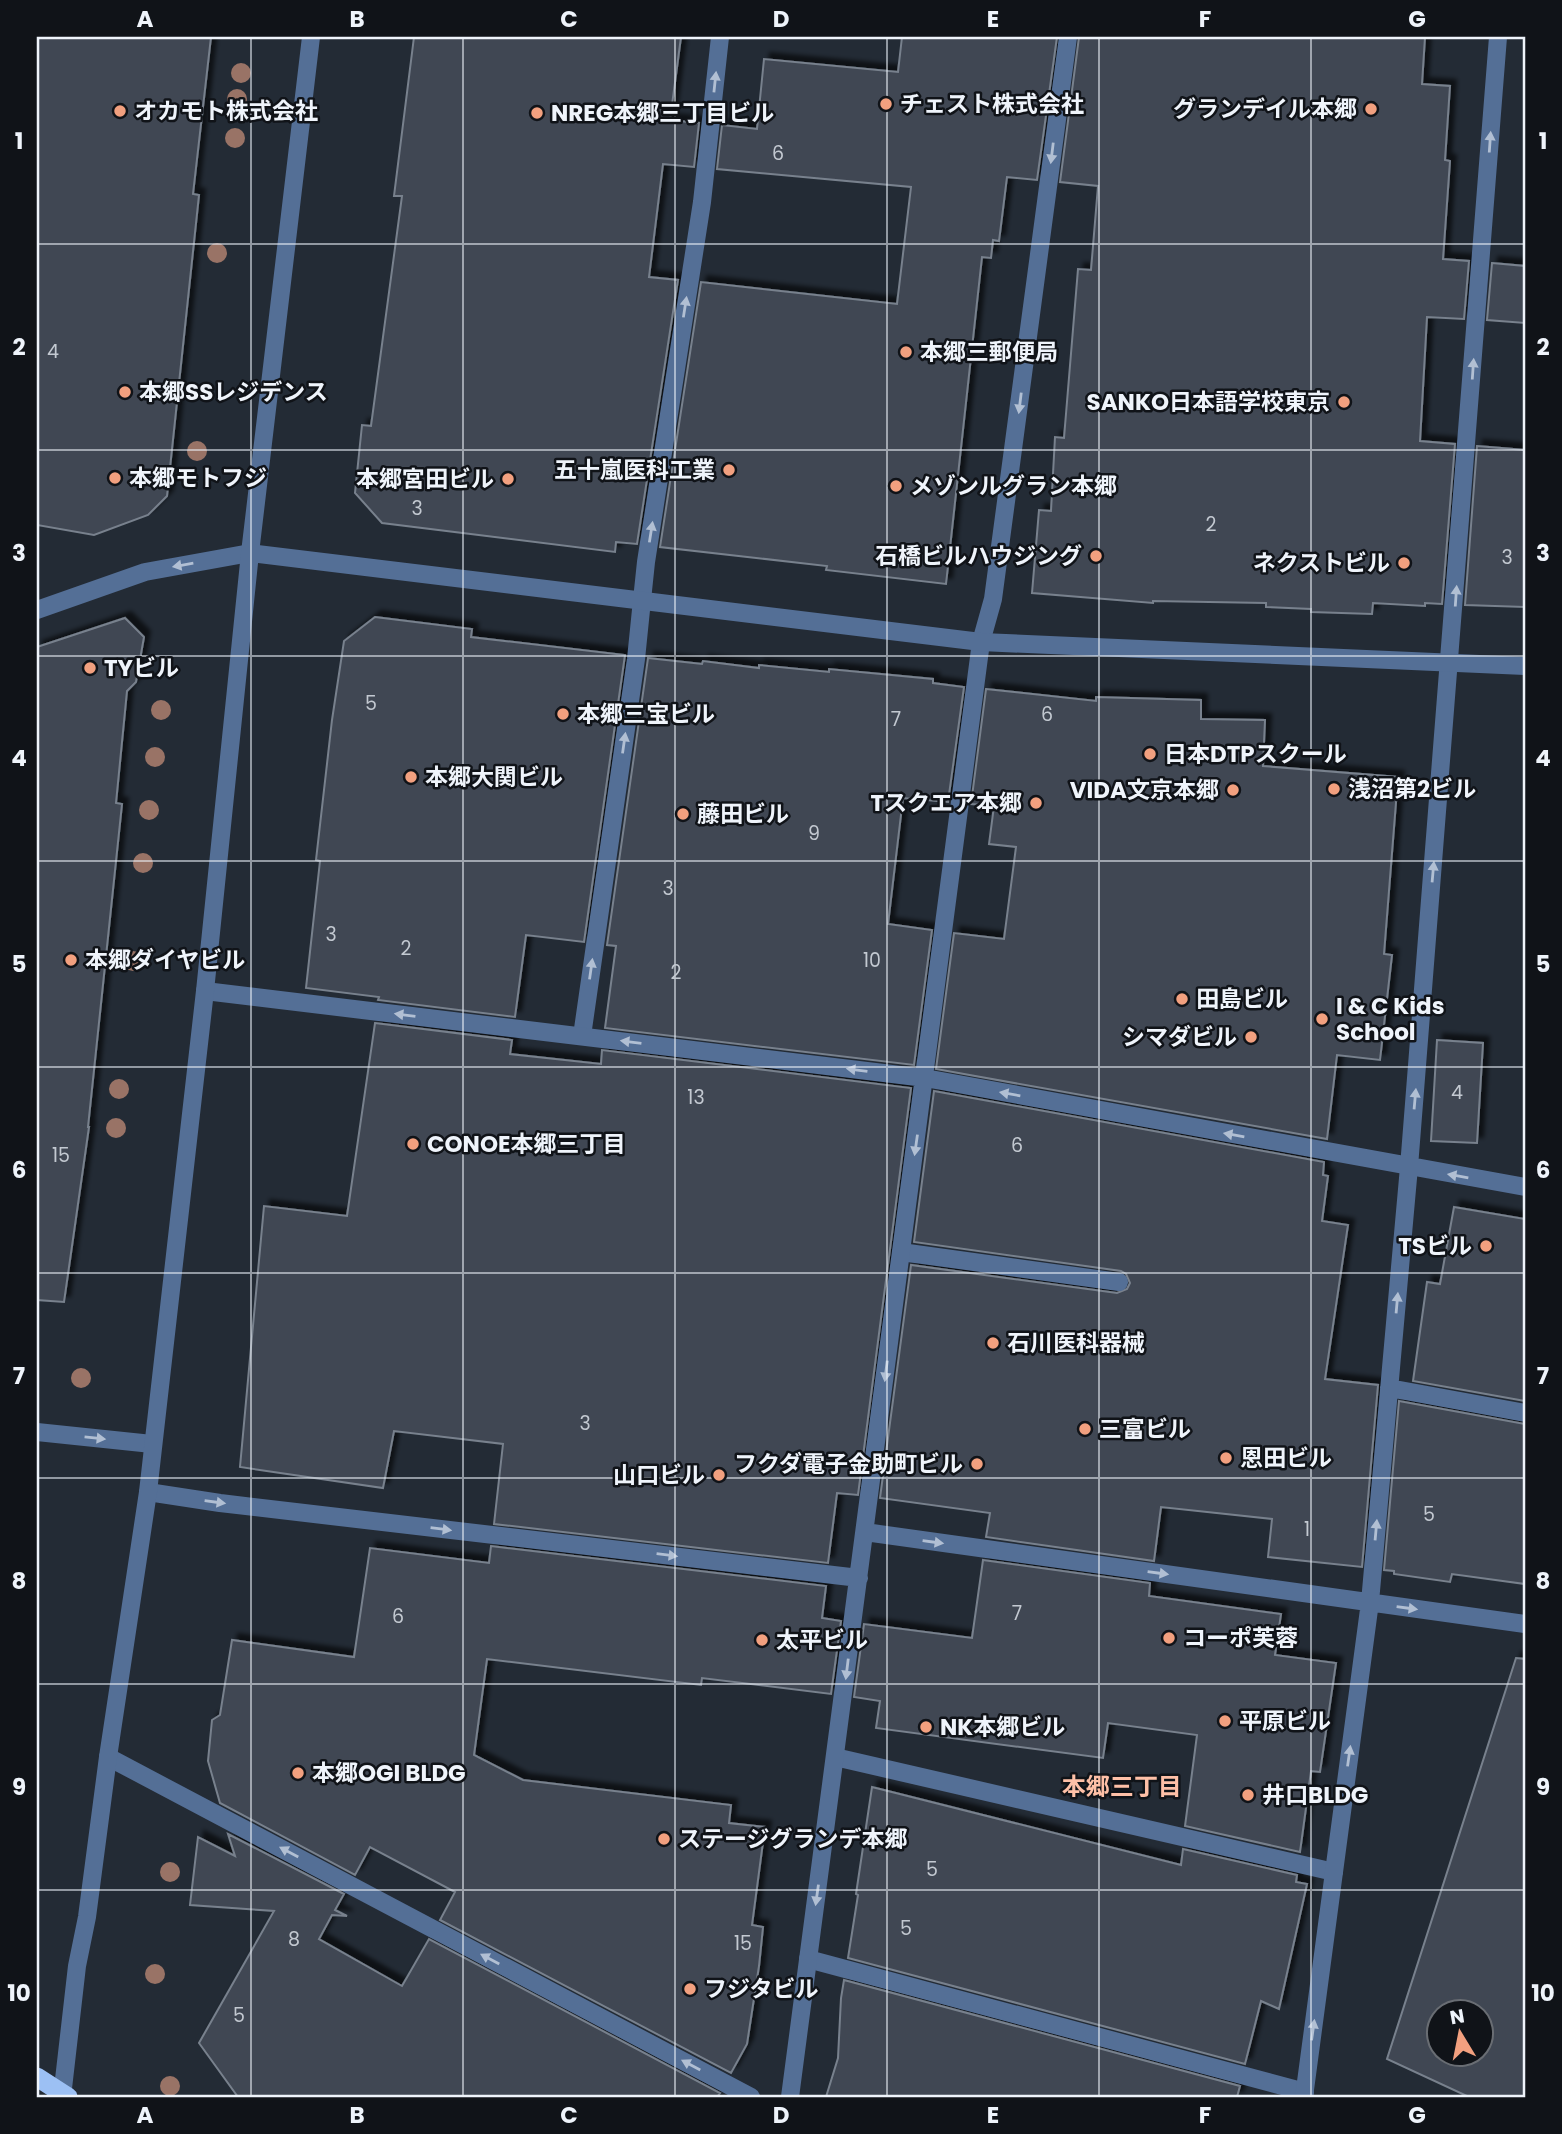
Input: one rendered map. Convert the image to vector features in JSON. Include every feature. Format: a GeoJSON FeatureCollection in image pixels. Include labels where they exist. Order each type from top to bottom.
{"type":"FeatureCollection","features":[{"type":"Feature","properties":{"kind":"highway"},"geometry":{"type":"LineString","coordinates":[[37,2077],[63,2096]]}},
{"type":"Feature","properties":{"kind":"street"},"geometry":{"type":"LineString","coordinates":[[63,2096],[77,1966],[87,1917],[148,1492],[205,991],[250,553],[311,37]]}},
{"type":"Feature","properties":{"kind":"street"},"geometry":{"type":"LineString","coordinates":[[582,1036],[636,659],[646,562],[702,202],[720,37]]}},
{"type":"Feature","properties":{"kind":"street"},"geometry":{"type":"LineString","coordinates":[[790,2097],[981,642],[995,588],[1068,37]]}},
{"type":"Feature","properties":{"kind":"street"},"geometry":{"type":"LineString","coordinates":[[808,1959],[1304,2095],[1370,1602],[1409,1167],[1498,37]]}},
{"type":"Feature","properties":{"kind":"street"},"geometry":{"type":"LineString","coordinates":[[37,610],[145,572],[250,553],[981,642],[1525,666]]}},
{"type":"Feature","properties":{"kind":"street"},"geometry":{"type":"LineString","coordinates":[[205,991],[925,1078],[1525,1187]]}},
{"type":"Feature","properties":{"kind":"street"},"geometry":{"type":"LineString","coordinates":[[901,1252],[1119,1282]]}},
{"type":"Feature","properties":{"kind":"street"},"geometry":{"type":"LineString","coordinates":[[1389,1388],[1525,1413]]}},
{"type":"Feature","properties":{"kind":"street"},"geometry":{"type":"LineString","coordinates":[[37,1432],[152,1444]]}},
{"type":"Feature","properties":{"kind":"street"},"geometry":{"type":"LineString","coordinates":[[148,1492],[220,1503],[859,1578]]}},
{"type":"Feature","properties":{"kind":"street"},"geometry":{"type":"LineString","coordinates":[[865,1532],[1525,1624]]}},
{"type":"Feature","properties":{"kind":"street"},"geometry":{"type":"LineString","coordinates":[[108,1757],[751,2097]]}},
{"type":"Feature","properties":{"kind":"street"},"geometry":{"type":"LineString","coordinates":[[835,1757],[1334,1872]]}},
{"type":"Feature","properties":{"kind":"building"},"geometry":{"type":"Polygon","coordinates":[[[37,37],[211,37],[193,194],[199,195],[167,496],[148,515],[94,535],[37,525],[37,37]]]}},
{"type":"Feature","properties":{"kind":"building"},"geometry":{"type":"Polygon","coordinates":[[[414,37],[681,37],[670,120],[699,123],[694,167],[663,164],[649,277],[678,280],[637,544],[616,542],[615,552],[382,523],[355,493],[362,425],[371,426],[402,196],[394,196],[414,37]]]}},
{"type":"Feature","properties":{"kind":"building"},"geometry":{"type":"Polygon","coordinates":[[[902,37],[1057,37],[1037,180],[1007,177],[999,241],[993,240],[991,258],[982,257],[946,584],[826,570],[827,566],[660,547],[701,282],[897,304],[911,187],[717,169],[722,125],[757,129],[764,59],[898,72],[902,37]]]}},
{"type":"Feature","properties":{"kind":"building"},"geometry":{"type":"Polygon","coordinates":[[[1079,37],[1425,37],[1422,84],[1450,86],[1445,160],[1450,161],[1443,259],[1469,261],[1464,319],[1427,317],[1420,441],[1455,444],[1442,604],[1425,603],[1425,606],[1373,603],[1372,614],[1311,612],[1311,609],[1266,607],[1266,603],[1153,603],[1032,593],[1039,510],[1051,511],[1055,437],[1064,438],[1078,269],[1091,270],[1098,186],[1060,182],[1079,37]]]}},
{"type":"Feature","properties":{"kind":"building"},"geometry":{"type":"Polygon","coordinates":[[[1492,263],[1525,266],[1525,323],[1487,320],[1492,263]]]}},
{"type":"Feature","properties":{"kind":"building"},"geometry":{"type":"Polygon","coordinates":[[[1477,446],[1525,450],[1525,607],[1465,605],[1477,446]]]}},
{"type":"Feature","properties":{"kind":"building"},"geometry":{"type":"Polygon","coordinates":[[[375,617],[472,629],[471,637],[625,655],[584,942],[526,935],[515,1017],[306,988],[320,861],[316,860],[344,641],[375,617]]]}},
{"type":"Feature","properties":{"kind":"building"},"geometry":{"type":"Polygon","coordinates":[[[125,618],[144,637],[136,682],[127,691],[116,803],[122,804],[89,1127],[64,1302],[37,1300],[37,647],[125,618]]]}},
{"type":"Feature","properties":{"kind":"building"},"geometry":{"type":"Polygon","coordinates":[[[648,658],[759,668],[759,665],[829,672],[829,669],[933,679],[933,683],[964,687],[948,802],[903,798],[888,924],[932,930],[914,1065],[605,1028],[616,946],[607,945],[648,658]]]}},
{"type":"Feature","properties":{"kind":"building"},"geometry":{"type":"Polygon","coordinates":[[[986,689],[1096,701],[1096,697],[1201,700],[1201,719],[1265,720],[1263,766],[1398,777],[1384,954],[1392,955],[1380,1060],[1337,1055],[1327,1139],[936,1069],[954,933],[1004,939],[1016,847],[989,844],[994,806],[971,804],[986,689]]]}},
{"type":"Feature","properties":{"kind":"building"},"geometry":{"type":"Polygon","coordinates":[[[375,1023],[512,1040],[510,1054],[601,1064],[602,1050],[911,1088],[858,1495],[837,1493],[828,1563],[494,1524],[503,1444],[394,1431],[383,1488],[240,1467],[264,1206],[347,1216],[375,1023]]]}},
{"type":"Feature","properties":{"kind":"building"},"geometry":{"type":"Polygon","coordinates":[[[1437,1040],[1483,1043],[1477,1143],[1431,1141],[1437,1040]]]}},
{"type":"Feature","properties":{"kind":"building"},"geometry":{"type":"Polygon","coordinates":[[[934,1091],[1324,1162],[1323,1175],[1328,1176],[1322,1221],[1348,1225],[1325,1379],[1378,1385],[1362,1567],[1268,1557],[1272,1519],[1161,1507],[1154,1561],[986,1537],[990,1513],[880,1498],[911,1265],[1117,1293],[1127,1289],[1130,1283],[1126,1274],[1121,1271],[914,1242],[934,1091]]]}},
{"type":"Feature","properties":{"kind":"building"},"geometry":{"type":"Polygon","coordinates":[[[1454,1207],[1525,1219],[1525,1401],[1413,1381],[1427,1282],[1440,1284],[1454,1207]]]}},
{"type":"Feature","properties":{"kind":"building"},"geometry":{"type":"Polygon","coordinates":[[[1399,1401],[1525,1424],[1525,1584],[1452,1574],[1450,1582],[1394,1574],[1394,1571],[1384,1570],[1399,1401]]]}},
{"type":"Feature","properties":{"kind":"building"},"geometry":{"type":"Polygon","coordinates":[[[491,1546],[826,1586],[822,1618],[841,1621],[831,1694],[702,1678],[701,1685],[487,1659],[474,1755],[523,1780],[731,1805],[729,1823],[765,1827],[752,1925],[763,1927],[759,1966],[747,2044],[731,2073],[440,1920],[455,1892],[370,1847],[355,1875],[220,1803],[208,1761],[212,1720],[220,1715],[232,1640],[354,1657],[370,1548],[489,1563],[491,1546]]]}},
{"type":"Feature","properties":{"kind":"building"},"geometry":{"type":"Polygon","coordinates":[[[983,1560],[1150,1583],[1149,1596],[1281,1614],[1275,1655],[1336,1663],[1320,1772],[1311,1771],[1300,1852],[1185,1826],[1197,1735],[1108,1723],[1103,1758],[876,1728],[880,1701],[854,1697],[864,1624],[972,1638],[983,1560]]]}},
{"type":"Feature","properties":{"kind":"building"},"geometry":{"type":"Polygon","coordinates":[[[1516,1658],[1525,1659],[1525,2097],[1469,2097],[1387,2059],[1516,1658]]]}},
{"type":"Feature","properties":{"kind":"building"},"geometry":{"type":"Polygon","coordinates":[[[872,1787],[1181,1865],[1183,1849],[1297,1875],[1296,1882],[1307,1884],[1279,2009],[1261,2001],[1245,2064],[848,1958],[872,1787]]]}},
{"type":"Feature","properties":{"kind":"building"},"geometry":{"type":"Polygon","coordinates":[[[228,1834],[344,1894],[335,1910],[347,1916],[332,1915],[319,1939],[402,1986],[429,1939],[720,2093],[717,2097],[238,2097],[199,2043],[274,1911],[190,1905],[198,1837],[235,1856],[228,1834]]]}},
{"type":"Feature","properties":{"kind":"building"},"geometry":{"type":"Polygon","coordinates":[[[844,1980],[1240,2086],[1237,2097],[826,2097],[838,2058],[844,1980]]]}},
{"type":"Feature","properties":{"kind":"place","name":"チェスト株式会社"},"geometry":{"type":"Point","coordinates":[886,104]}},
{"type":"Feature","properties":{"kind":"place","name":"グランデイル本郷"},"geometry":{"type":"Point","coordinates":[1371,109]}},
{"type":"Feature","properties":{"kind":"place","name":"オカモト株式会社"},"geometry":{"type":"Point","coordinates":[120,111]}},
{"type":"Feature","properties":{"kind":"place","name":"NREG本郷三丁目ビル"},"geometry":{"type":"Point","coordinates":[537,113]}},
{"type":"Feature","properties":{"kind":"place","name":"本郷三郵便局"},"geometry":{"type":"Point","coordinates":[906,352]}},
{"type":"Feature","properties":{"kind":"place","name":"本郷SSレジデンス"},"geometry":{"type":"Point","coordinates":[125,392]}},
{"type":"Feature","properties":{"kind":"place","name":"SANKO日本語学校東京"},"geometry":{"type":"Point","coordinates":[1344,402]}},
{"type":"Feature","properties":{"kind":"place","name":"五十嵐医科工業"},"geometry":{"type":"Point","coordinates":[729,470]}},
{"type":"Feature","properties":{"kind":"place","name":"本郷モトフジ"},"geometry":{"type":"Point","coordinates":[115,478]}},
{"type":"Feature","properties":{"kind":"place","name":"本郷宮田ビル"},"geometry":{"type":"Point","coordinates":[508,479]}},
{"type":"Feature","properties":{"kind":"place","name":"メゾンルグラン本郷"},"geometry":{"type":"Point","coordinates":[896,486]}},
{"type":"Feature","properties":{"kind":"place","name":"石橋ビルハウジング"},"geometry":{"type":"Point","coordinates":[1096,556]}},
{"type":"Feature","properties":{"kind":"place","name":"ネクストビル"},"geometry":{"type":"Point","coordinates":[1404,563]}},
{"type":"Feature","properties":{"kind":"place","name":"TYビル"},"geometry":{"type":"Point","coordinates":[90,668]}},
{"type":"Feature","properties":{"kind":"place","name":"本郷三宝ビル"},"geometry":{"type":"Point","coordinates":[563,714]}},
{"type":"Feature","properties":{"kind":"place","name":"日本DTPスクール"},"geometry":{"type":"Point","coordinates":[1150,754]}},
{"type":"Feature","properties":{"kind":"place","name":"本郷大関ビル"},"geometry":{"type":"Point","coordinates":[411,777]}},
{"type":"Feature","properties":{"kind":"place","name":"浅沼第2ビル"},"geometry":{"type":"Point","coordinates":[1334,789]}},
{"type":"Feature","properties":{"kind":"place","name":"VIDA文京本郷"},"geometry":{"type":"Point","coordinates":[1233,790]}},
{"type":"Feature","properties":{"kind":"place","name":"Tスクエア本郷"},"geometry":{"type":"Point","coordinates":[1036,803]}},
{"type":"Feature","properties":{"kind":"place","name":"藤田ビル"},"geometry":{"type":"Point","coordinates":[683,814]}},
{"type":"Feature","properties":{"kind":"place","name":"本郷ダイヤビル"},"geometry":{"type":"Point","coordinates":[71,960]}},
{"type":"Feature","properties":{"kind":"place","name":"田島ビル"},"geometry":{"type":"Point","coordinates":[1182,999]}},
{"type":"Feature","properties":{"kind":"place","name":"I & C Kids School"},"geometry":{"type":"Point","coordinates":[1322,1019]}},
{"type":"Feature","properties":{"kind":"place","name":"シマダビル"},"geometry":{"type":"Point","coordinates":[1251,1037]}},
{"type":"Feature","properties":{"kind":"place","name":"CONOE本郷三丁目"},"geometry":{"type":"Point","coordinates":[413,1144]}},
{"type":"Feature","properties":{"kind":"place","name":"TSビル"},"geometry":{"type":"Point","coordinates":[1486,1246]}},
{"type":"Feature","properties":{"kind":"place","name":"石川医科器械"},"geometry":{"type":"Point","coordinates":[993,1343]}},
{"type":"Feature","properties":{"kind":"place","name":"三富ビル"},"geometry":{"type":"Point","coordinates":[1085,1429]}},
{"type":"Feature","properties":{"kind":"place","name":"恩田ビル"},"geometry":{"type":"Point","coordinates":[1226,1458]}},
{"type":"Feature","properties":{"kind":"place","name":"フクダ電子金助町ビル"},"geometry":{"type":"Point","coordinates":[977,1464]}},
{"type":"Feature","properties":{"kind":"place","name":"山口ビル"},"geometry":{"type":"Point","coordinates":[719,1475]}},
{"type":"Feature","properties":{"kind":"place","name":"コーポ芙蓉"},"geometry":{"type":"Point","coordinates":[1169,1638]}},
{"type":"Feature","properties":{"kind":"place","name":"太平ビル"},"geometry":{"type":"Point","coordinates":[762,1640]}},
{"type":"Feature","properties":{"kind":"place","name":"平原ビル"},"geometry":{"type":"Point","coordinates":[1225,1721]}},
{"type":"Feature","properties":{"kind":"place","name":"NK本郷ビル"},"geometry":{"type":"Point","coordinates":[926,1727]}},
{"type":"Feature","properties":{"kind":"place","name":"本郷OGI BLDG"},"geometry":{"type":"Point","coordinates":[298,1773]}},
{"type":"Feature","properties":{"kind":"place","name":"井口BLDG"},"geometry":{"type":"Point","coordinates":[1248,1795]}},
{"type":"Feature","properties":{"kind":"place","name":"ステージグランデ本郷"},"geometry":{"type":"Point","coordinates":[664,1839]}},
{"type":"Feature","properties":{"kind":"place","name":"フジタビル"},"geometry":{"type":"Point","coordinates":[690,1989]}},
{"type":"Feature","properties":{"kind":"district","name":"本郷三丁目"},"geometry":{"type":"Point","coordinates":[1122,1786]}}]}
